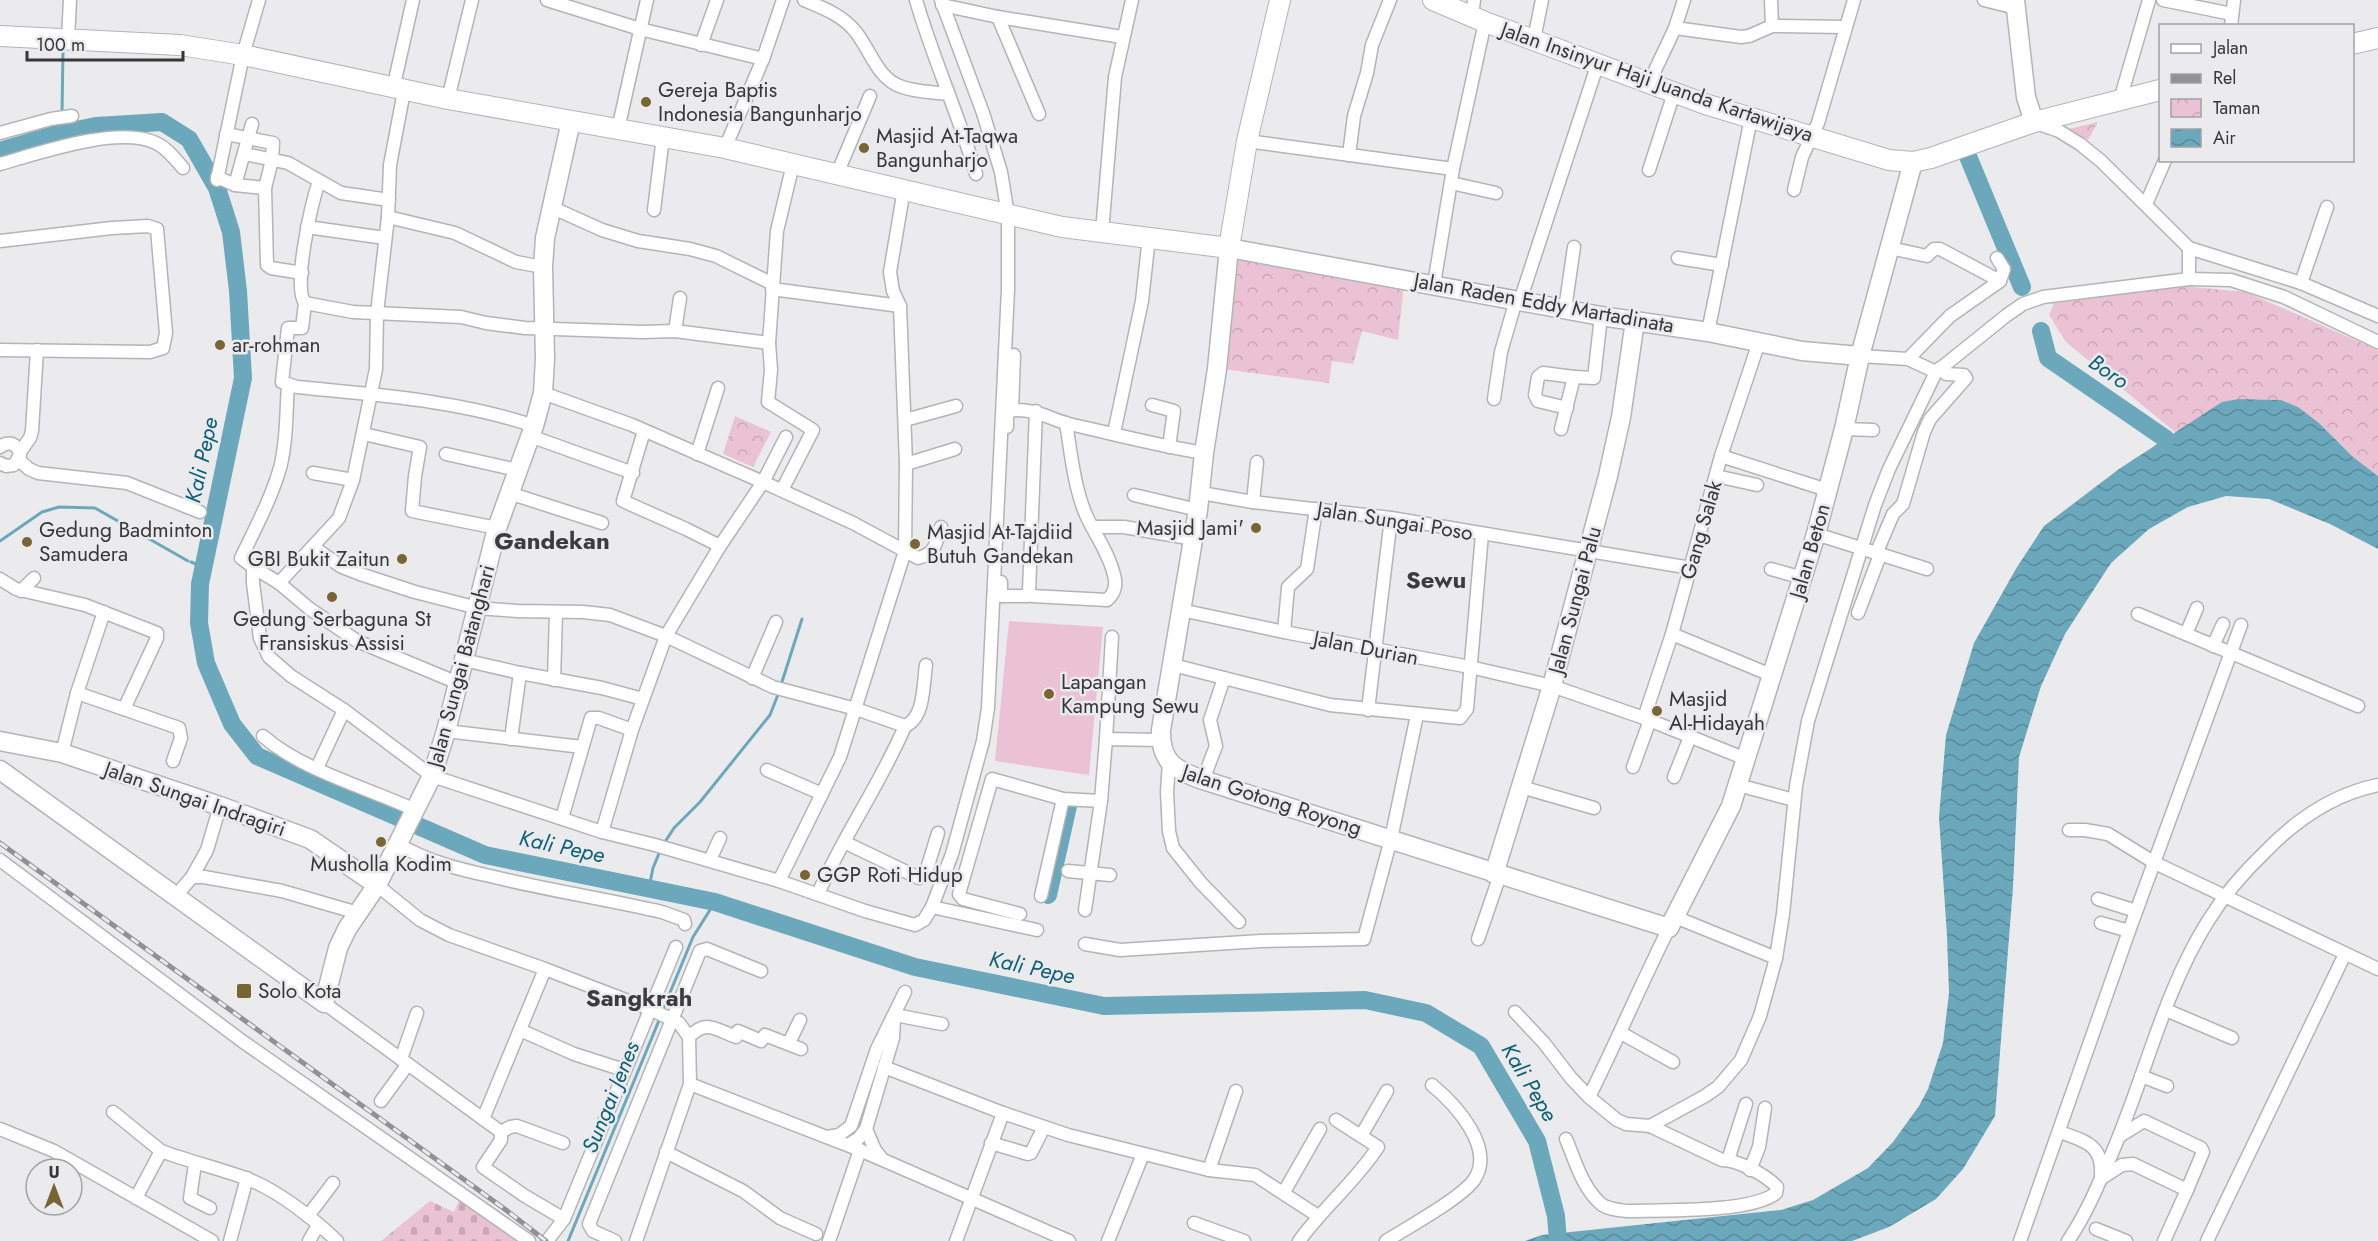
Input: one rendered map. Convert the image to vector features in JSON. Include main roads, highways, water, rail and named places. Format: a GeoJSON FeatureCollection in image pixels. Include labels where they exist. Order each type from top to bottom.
{"type":"FeatureCollection","features":[{"type":"Feature","properties":{"kind":"main road"},"geometry":{"type":"LineString","coordinates":[[0,36],[180,45],[243,55],[398,90],[725,148],[1062,227],[1229,248],[1247,141],[1280,0]]}},
{"type":"Feature","properties":{"kind":"main road","name":"Jalan Insinyur Haji Juanda Kartawijaya"},"geometry":{"type":"LineString","coordinates":[[1433,0],[1477,12],[1540,12],[1598,63],[1656,68],[1674,93],[1751,118],[1817,124],[1889,160],[1913,162],[1931,158],[2034,122],[2159,90]]}},
{"type":"Feature","properties":{"kind":"main road"},"geometry":{"type":"LineString","coordinates":[[2016,4],[2026,97],[2034,122]]}},
{"type":"Feature","properties":{"kind":"main road"},"geometry":{"type":"LineString","coordinates":[[2354,44],[2378,38]]}},
{"type":"Feature","properties":{"kind":"main road","name":"Jalan Sungai Batanghari"},"geometry":{"type":"LineString","coordinates":[[306,992],[324,1003],[338,948],[347,929],[377,885],[432,777],[446,731],[497,528],[532,431],[543,393],[543,267],[551,207],[571,121]]}},
{"type":"Feature","properties":{"kind":"main road","name":"Jalan Beton"},"geometry":{"type":"LineString","coordinates":[[1672,922],[1731,806],[1738,785],[1816,534],[1844,429],[1860,356],[1913,162]]}},
{"type":"Feature","properties":{"kind":"main road","name":"Jalan Raden Eddy Martadinata"},"geometry":{"type":"LineString","coordinates":[[1229,248],[1601,316],[1708,332],[1802,351],[1860,356]]}},
{"type":"Feature","properties":{"kind":"main road","name":"Jalan Gotong Royong"},"geometry":{"type":"LineString","coordinates":[[1229,248],[1217,369],[1194,538],[1160,740],[1169,762],[1177,770],[1203,780],[1497,874],[1672,922]]}},
{"type":"Feature","properties":{"kind":"main road","name":"Jalan Sungai Palu"},"geometry":{"type":"LineString","coordinates":[[1497,874],[1589,550],[1622,417],[1635,321]]}},
{"type":"Feature","properties":{"kind":"main road","name":"Jalan Sungai Indragiri"},"geometry":{"type":"LineString","coordinates":[[0,741],[63,753],[310,839],[377,885]]}},
{"type":"Feature","properties":{"kind":"main road"},"geometry":{"type":"LineString","coordinates":[[0,770],[306,992],[329,981]]}},
{"type":"Feature","properties":{"kind":"water"},"geometry":{"type":"Polygon","coordinates":[[[2238,399],[2281,400],[2298,407],[2319,423],[2353,457],[2378,476],[2378,549],[2330,524],[2269,499],[2226,496],[2188,507],[2149,529],[2111,563],[2065,634],[2041,686],[2019,757],[2013,887],[1995,1116],[1963,1169],[1936,1199],[1889,1227],[1852,1241],[1525,1241],[1542,1235],[1781,1210],[1813,1200],[1868,1168],[1893,1142],[1919,1106],[1928,1089],[1943,1043],[1949,993],[1939,817],[1946,735],[1974,643],[2017,567],[2044,526],[2119,469],[2222,402],[2238,399]]]}},
{"type":"Feature","properties":{"kind":"waterway"},"geometry":{"type":"LineString","coordinates":[[62,114],[63,50]]}},
{"type":"Feature","properties":{"kind":"waterway"},"geometry":{"type":"LineString","coordinates":[[63,120],[64,132]]}},
{"type":"Feature","properties":{"kind":"waterway","name":"Kali Pepe"},"geometry":{"type":"LineString","coordinates":[[0,151],[61,133],[96,126],[162,122],[189,139],[217,188],[231,232],[238,291],[243,378],[200,584],[199,623],[206,663],[232,724],[257,756],[485,855],[715,902],[915,967],[1104,1006],[1365,1000],[1426,1013],[1481,1046],[1537,1141],[1556,1216],[1558,1241]]}},
{"type":"Feature","properties":{"kind":"waterway","name":"Boro"},"geometry":{"type":"LineString","coordinates":[[1967,154],[2022,287]]}},
{"type":"Feature","properties":{"kind":"waterway","name":"Boro"},"geometry":{"type":"LineString","coordinates":[[2041,331],[2048,358],[2166,439]]}},
{"type":"Feature","properties":{"kind":"waterway"},"geometry":{"type":"LineString","coordinates":[[0,541],[42,512],[59,507],[95,508],[188,561]]}},
{"type":"Feature","properties":{"kind":"waterway","name":"Kali Pepe"},"geometry":{"type":"LineString","coordinates":[[191,562],[201,566],[200,584]]}},
{"type":"Feature","properties":{"kind":"waterway"},"geometry":{"type":"LineString","coordinates":[[781,685],[802,619]]}},
{"type":"Feature","properties":{"kind":"waterway"},"geometry":{"type":"LineString","coordinates":[[663,845],[674,828],[700,802],[770,715],[779,692]]}},
{"type":"Feature","properties":{"kind":"waterway"},"geometry":{"type":"LineString","coordinates":[[1048,895],[1068,806]]}},
{"type":"Feature","properties":{"kind":"waterway"},"geometry":{"type":"LineString","coordinates":[[649,888],[653,868],[660,851]]}},
{"type":"Feature","properties":{"kind":"waterway","name":"Sungai Jenes"},"geometry":{"type":"LineString","coordinates":[[662,1012],[693,937],[715,902]]}},
{"type":"Feature","properties":{"kind":"waterway","name":"Sungai Jenes"},"geometry":{"type":"LineString","coordinates":[[568,1241],[660,1018]]}},
{"type":"Feature","properties":{"kind":"railway"},"geometry":{"type":"LineString","coordinates":[[0,843],[546,1241]]}},
{"type":"Feature","properties":{"kind":"place","name":"Gereja Baptis Indonesia Bangunharjo"},"geometry":{"type":"Point","coordinates":[646,102]}},
{"type":"Feature","properties":{"kind":"place","name":"Masjid At-Taqwa Bangunharjo"},"geometry":{"type":"Point","coordinates":[864,148]}},
{"type":"Feature","properties":{"kind":"place","name":"ar-rohman"},"geometry":{"type":"Point","coordinates":[220,345]}},
{"type":"Feature","properties":{"kind":"place","name":"Masjid Jami'"},"geometry":{"type":"Point","coordinates":[1256,528]}},
{"type":"Feature","properties":{"kind":"place","name":"Gedung Badminton Samudera"},"geometry":{"type":"Point","coordinates":[27,542]}},
{"type":"Feature","properties":{"kind":"place","name":"Masjid At-Tajdiid Butuh Gandekan"},"geometry":{"type":"Point","coordinates":[915,544]}},
{"type":"Feature","properties":{"kind":"place","name":"GBI Bukit Zaitun"},"geometry":{"type":"Point","coordinates":[402,559]}},
{"type":"Feature","properties":{"kind":"place","name":"Gedung Serbaguna St Fransiskus Assisi"},"geometry":{"type":"Point","coordinates":[332,597]}},
{"type":"Feature","properties":{"kind":"place","name":"Lapangan Kampung Sewu"},"geometry":{"type":"Point","coordinates":[1049,694]}},
{"type":"Feature","properties":{"kind":"place","name":"Masjid Al-Hidayah"},"geometry":{"type":"Point","coordinates":[1657,711]}},
{"type":"Feature","properties":{"kind":"place","name":"Musholla Kodim"},"geometry":{"type":"Point","coordinates":[381,842]}},
{"type":"Feature","properties":{"kind":"place","name":"GGP Roti Hidup"},"geometry":{"type":"Point","coordinates":[805,875]}},
{"type":"Feature","properties":{"kind":"place","name":"Solo Kota"},"geometry":{"type":"Point","coordinates":[244,991]}},
{"type":"Feature","properties":{"kind":"district","name":"Gandekan"},"geometry":{"type":"Point","coordinates":[552,540]}},
{"type":"Feature","properties":{"kind":"district","name":"Sewu"},"geometry":{"type":"Point","coordinates":[1436,579]}},
{"type":"Feature","properties":{"kind":"district","name":"Sangkrah"},"geometry":{"type":"Point","coordinates":[639,997]}}]}
